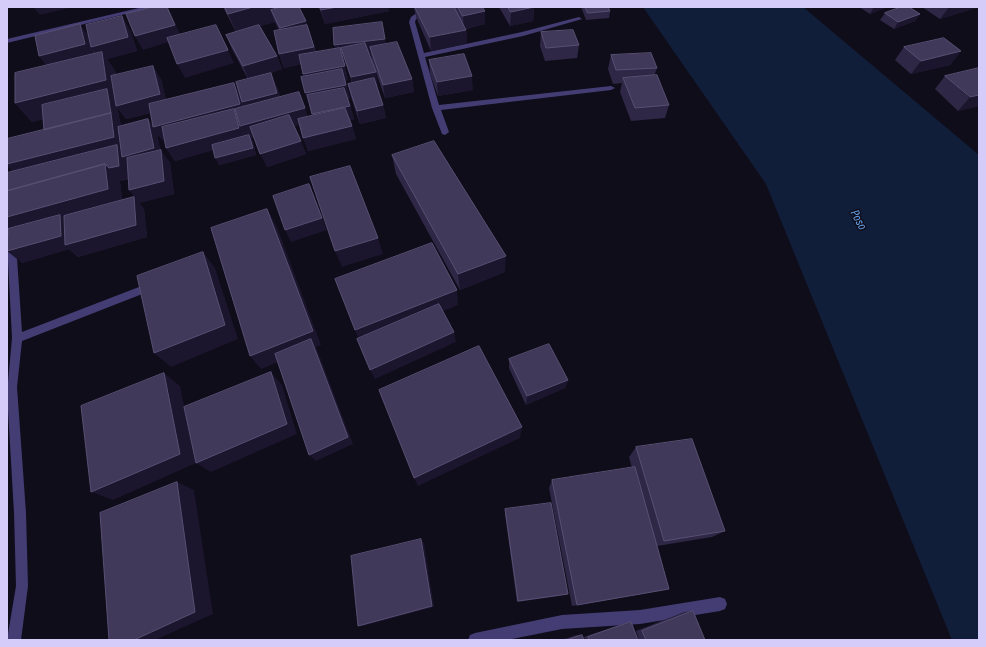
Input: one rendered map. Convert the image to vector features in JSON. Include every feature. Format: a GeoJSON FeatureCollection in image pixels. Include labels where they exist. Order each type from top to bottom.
{"type":"FeatureCollection","features":[{"type":"Feature","properties":{"kind":"street"},"geometry":{"type":"LineString","coordinates":[[7,41],[151,7]]}},
{"type":"Feature","properties":{"kind":"street"},"geometry":{"type":"LineString","coordinates":[[429,7],[413,18],[412,22],[436,108],[445,132]]}},
{"type":"Feature","properties":{"kind":"street"},"geometry":{"type":"LineString","coordinates":[[421,56],[523,34],[579,19]]}},
{"type":"Feature","properties":{"kind":"street"},"geometry":{"type":"LineString","coordinates":[[436,108],[611,88]]}},
{"type":"Feature","properties":{"kind":"street"},"geometry":{"type":"LineString","coordinates":[[10,230],[17,338],[12,388],[20,513],[22,586],[14,640]]}},
{"type":"Feature","properties":{"kind":"street"},"geometry":{"type":"LineString","coordinates":[[17,338],[158,284]]}},
{"type":"Feature","properties":{"kind":"street"},"geometry":{"type":"LineString","coordinates":[[475,640],[562,622],[640,617],[720,604]]}},
{"type":"Feature","properties":{"kind":"water","name":"Poso"},"geometry":{"type":"Polygon","coordinates":[[[643,7],[803,7],[979,155],[979,640],[952,640],[766,184],[643,7]]]}},
{"type":"Feature","properties":{"kind":"building"},"geometry":{"type":"Polygon","coordinates":[[[153,7],[167,7],[175,25],[135,36],[126,14],[153,7]]]}},
{"type":"Feature","properties":{"kind":"building"},"geometry":{"type":"Polygon","coordinates":[[[225,7],[253,7],[228,14],[225,7]]]}},
{"type":"Feature","properties":{"kind":"building"},"geometry":{"type":"Polygon","coordinates":[[[281,7],[299,7],[306,21],[280,28],[271,10],[281,7]]]}},
{"type":"Feature","properties":{"kind":"building"},"geometry":{"type":"Polygon","coordinates":[[[320,7],[337,7],[321,10],[320,7]]]}},
{"type":"Feature","properties":{"kind":"building"},"geometry":{"type":"Polygon","coordinates":[[[415,7],[454,7],[466,30],[430,37],[415,7]]]}},
{"type":"Feature","properties":{"kind":"building"},"geometry":{"type":"Polygon","coordinates":[[[458,7],[482,7],[485,11],[463,16],[458,7]]]}},
{"type":"Feature","properties":{"kind":"building"},"geometry":{"type":"Polygon","coordinates":[[[508,7],[534,7],[511,12],[508,7]]]}},
{"type":"Feature","properties":{"kind":"building"},"geometry":{"type":"Polygon","coordinates":[[[585,7],[608,7],[610,11],[588,13],[585,7]]]}},
{"type":"Feature","properties":{"kind":"building"},"geometry":{"type":"Polygon","coordinates":[[[901,7],[909,7],[920,14],[898,22],[885,13],[901,7]]]}},
{"type":"Feature","properties":{"kind":"building"},"geometry":{"type":"Polygon","coordinates":[[[122,16],[128,37],[91,47],[86,25],[122,16]]]}},
{"type":"Feature","properties":{"kind":"building"},"geometry":{"type":"Polygon","coordinates":[[[382,22],[385,39],[334,45],[333,28],[382,22]]]}},
{"type":"Feature","properties":{"kind":"building"},"geometry":{"type":"Polygon","coordinates":[[[80,24],[85,44],[39,56],[35,36],[80,24]]]}},
{"type":"Feature","properties":{"kind":"building"},"geometry":{"type":"Polygon","coordinates":[[[216,25],[228,50],[177,64],[167,38],[216,25]]]}},
{"type":"Feature","properties":{"kind":"building"},"geometry":{"type":"Polygon","coordinates":[[[259,25],[277,56],[243,66],[226,35],[259,25]]]}},
{"type":"Feature","properties":{"kind":"building"},"geometry":{"type":"Polygon","coordinates":[[[307,25],[314,47],[279,54],[274,31],[307,25]]]}},
{"type":"Feature","properties":{"kind":"building"},"geometry":{"type":"Polygon","coordinates":[[[573,30],[579,45],[546,48],[541,32],[573,30]]]}},
{"type":"Feature","properties":{"kind":"building"},"geometry":{"type":"Polygon","coordinates":[[[944,38],[961,51],[921,61],[904,47],[944,38]]]}},
{"type":"Feature","properties":{"kind":"building"},"geometry":{"type":"Polygon","coordinates":[[[397,42],[412,79],[383,85],[370,47],[397,42]]]}},
{"type":"Feature","properties":{"kind":"building"},"geometry":{"type":"Polygon","coordinates":[[[365,43],[376,72],[351,77],[341,48],[365,43]]]}},
{"type":"Feature","properties":{"kind":"building"},"geometry":{"type":"Polygon","coordinates":[[[340,48],[345,66],[303,74],[299,55],[340,48]]]}},
{"type":"Feature","properties":{"kind":"building"},"geometry":{"type":"Polygon","coordinates":[[[102,52],[106,80],[15,103],[15,73],[102,52]]]}},
{"type":"Feature","properties":{"kind":"building"},"geometry":{"type":"Polygon","coordinates":[[[651,53],[657,68],[616,70],[611,55],[651,53]]]}},
{"type":"Feature","properties":{"kind":"building"},"geometry":{"type":"Polygon","coordinates":[[[464,54],[472,76],[437,82],[429,60],[464,54]]]}},
{"type":"Feature","properties":{"kind":"building"},"geometry":{"type":"Polygon","coordinates":[[[153,66],[160,94],[116,106],[111,76],[153,66]]]}},
{"type":"Feature","properties":{"kind":"building"},"geometry":{"type":"Polygon","coordinates":[[[979,68],[979,95],[970,97],[945,76],[979,68]]]}},
{"type":"Feature","properties":{"kind":"building"},"geometry":{"type":"Polygon","coordinates":[[[342,69],[346,85],[305,93],[301,77],[342,69]]]}},
{"type":"Feature","properties":{"kind":"building"},"geometry":{"type":"Polygon","coordinates":[[[271,73],[277,93],[242,102],[236,82],[271,73]]]}},
{"type":"Feature","properties":{"kind":"building"},"geometry":{"type":"Polygon","coordinates":[[[657,75],[669,105],[635,108],[623,78],[657,75]]]}},
{"type":"Feature","properties":{"kind":"building"},"geometry":{"type":"Polygon","coordinates":[[[374,78],[383,105],[357,111],[348,84],[374,78]]]}},
{"type":"Feature","properties":{"kind":"building"},"geometry":{"type":"Polygon","coordinates":[[[234,83],[240,104],[153,127],[149,104],[234,83]]]}},
{"type":"Feature","properties":{"kind":"building"},"geometry":{"type":"Polygon","coordinates":[[[344,88],[350,106],[312,114],[307,95],[344,88]]]}},
{"type":"Feature","properties":{"kind":"building"},"geometry":{"type":"Polygon","coordinates":[[[107,89],[111,113],[44,130],[42,105],[107,89]]]}},
{"type":"Feature","properties":{"kind":"building"},"geometry":{"type":"Polygon","coordinates":[[[299,92],[305,108],[240,126],[235,109],[299,92]]]}},
{"type":"Feature","properties":{"kind":"building"},"geometry":{"type":"Polygon","coordinates":[[[345,108],[352,126],[303,138],[298,119],[345,108]]]}},
{"type":"Feature","properties":{"kind":"building"},"geometry":{"type":"Polygon","coordinates":[[[234,109],[239,128],[166,148],[162,127],[234,109]]]}},
{"type":"Feature","properties":{"kind":"building"},"geometry":{"type":"Polygon","coordinates":[[[111,113],[114,137],[7,164],[7,139],[111,113]]]}},
{"type":"Feature","properties":{"kind":"building"},"geometry":{"type":"Polygon","coordinates":[[[289,115],[301,141],[260,154],[250,127],[289,115]]]}},
{"type":"Feature","properties":{"kind":"building"},"geometry":{"type":"Polygon","coordinates":[[[148,119],[154,148],[122,157],[118,127],[148,119]]]}},
{"type":"Feature","properties":{"kind":"building"},"geometry":{"type":"Polygon","coordinates":[[[249,135],[253,148],[215,158],[212,145],[249,135]]]}},
{"type":"Feature","properties":{"kind":"building"},"geometry":{"type":"Polygon","coordinates":[[[434,141],[506,256],[458,274],[392,155],[434,141]]]}},
{"type":"Feature","properties":{"kind":"building"},"geometry":{"type":"Polygon","coordinates":[[[117,145],[119,166],[109,168],[105,164],[7,191],[7,173],[117,145]]]}},
{"type":"Feature","properties":{"kind":"building"},"geometry":{"type":"Polygon","coordinates":[[[161,150],[164,181],[129,190],[127,158],[161,150]]]}},
{"type":"Feature","properties":{"kind":"building"},"geometry":{"type":"Polygon","coordinates":[[[105,164],[108,189],[7,217],[7,191],[105,164]]]}},
{"type":"Feature","properties":{"kind":"building"},"geometry":{"type":"Polygon","coordinates":[[[350,166],[378,238],[335,251],[310,177],[350,166]]]}},
{"type":"Feature","properties":{"kind":"building"},"geometry":{"type":"Polygon","coordinates":[[[309,184],[322,218],[285,230],[273,196],[309,184]]]}},
{"type":"Feature","properties":{"kind":"building"},"geometry":{"type":"Polygon","coordinates":[[[134,197],[136,225],[65,245],[64,216],[134,197]]]}},
{"type":"Feature","properties":{"kind":"building"},"geometry":{"type":"Polygon","coordinates":[[[267,209],[313,331],[250,356],[211,228],[267,209]]]}},
{"type":"Feature","properties":{"kind":"building"},"geometry":{"type":"Polygon","coordinates":[[[60,215],[61,236],[7,251],[8,229],[60,215]]]}},
{"type":"Feature","properties":{"kind":"building"},"geometry":{"type":"Polygon","coordinates":[[[432,243],[457,290],[355,330],[335,279],[432,243]]]}},
{"type":"Feature","properties":{"kind":"building"},"geometry":{"type":"Polygon","coordinates":[[[203,252],[225,325],[154,353],[137,276],[203,252]]]}},
{"type":"Feature","properties":{"kind":"building"},"geometry":{"type":"Polygon","coordinates":[[[439,304],[454,332],[370,370],[357,339],[439,304]]]}},
{"type":"Feature","properties":{"kind":"building"},"geometry":{"type":"Polygon","coordinates":[[[311,339],[348,437],[309,455],[275,354],[311,339]]]}},
{"type":"Feature","properties":{"kind":"building"},"geometry":{"type":"Polygon","coordinates":[[[549,344],[568,380],[527,396],[509,359],[549,344]]]}},
{"type":"Feature","properties":{"kind":"building"},"geometry":{"type":"Polygon","coordinates":[[[479,346],[522,427],[414,478],[379,390],[479,346]]]}},
{"type":"Feature","properties":{"kind":"building"},"geometry":{"type":"Polygon","coordinates":[[[271,372],[287,424],[196,463],[184,407],[271,372]]]}},
{"type":"Feature","properties":{"kind":"building"},"geometry":{"type":"Polygon","coordinates":[[[164,373],[180,454],[91,492],[81,406],[164,373]]]}},
{"type":"Feature","properties":{"kind":"building"},"geometry":{"type":"Polygon","coordinates":[[[692,439],[725,531],[664,541],[636,447],[692,439]]]}},
{"type":"Feature","properties":{"kind":"building"},"geometry":{"type":"Polygon","coordinates":[[[635,467],[669,589],[577,605],[552,480],[635,467]]]}},
{"type":"Feature","properties":{"kind":"building"},"geometry":{"type":"Polygon","coordinates":[[[177,482],[195,612],[134,640],[109,640],[100,513],[177,482]]]}},
{"type":"Feature","properties":{"kind":"building"},"geometry":{"type":"Polygon","coordinates":[[[551,503],[568,594],[518,601],[505,509],[551,503]]]}},
{"type":"Feature","properties":{"kind":"building"},"geometry":{"type":"Polygon","coordinates":[[[421,539],[432,606],[358,626],[351,556],[421,539]]]}},
{"type":"Feature","properties":{"kind":"building"},"geometry":{"type":"Polygon","coordinates":[[[693,611],[705,640],[646,640],[642,631],[693,611]]]}},
{"type":"Feature","properties":{"kind":"building"},"geometry":{"type":"Polygon","coordinates":[[[631,622],[638,640],[589,640],[588,637],[631,622]]]}},
{"type":"Feature","properties":{"kind":"building"},"geometry":{"type":"Polygon","coordinates":[[[582,635],[584,640],[567,640],[582,635]]]}}]}
